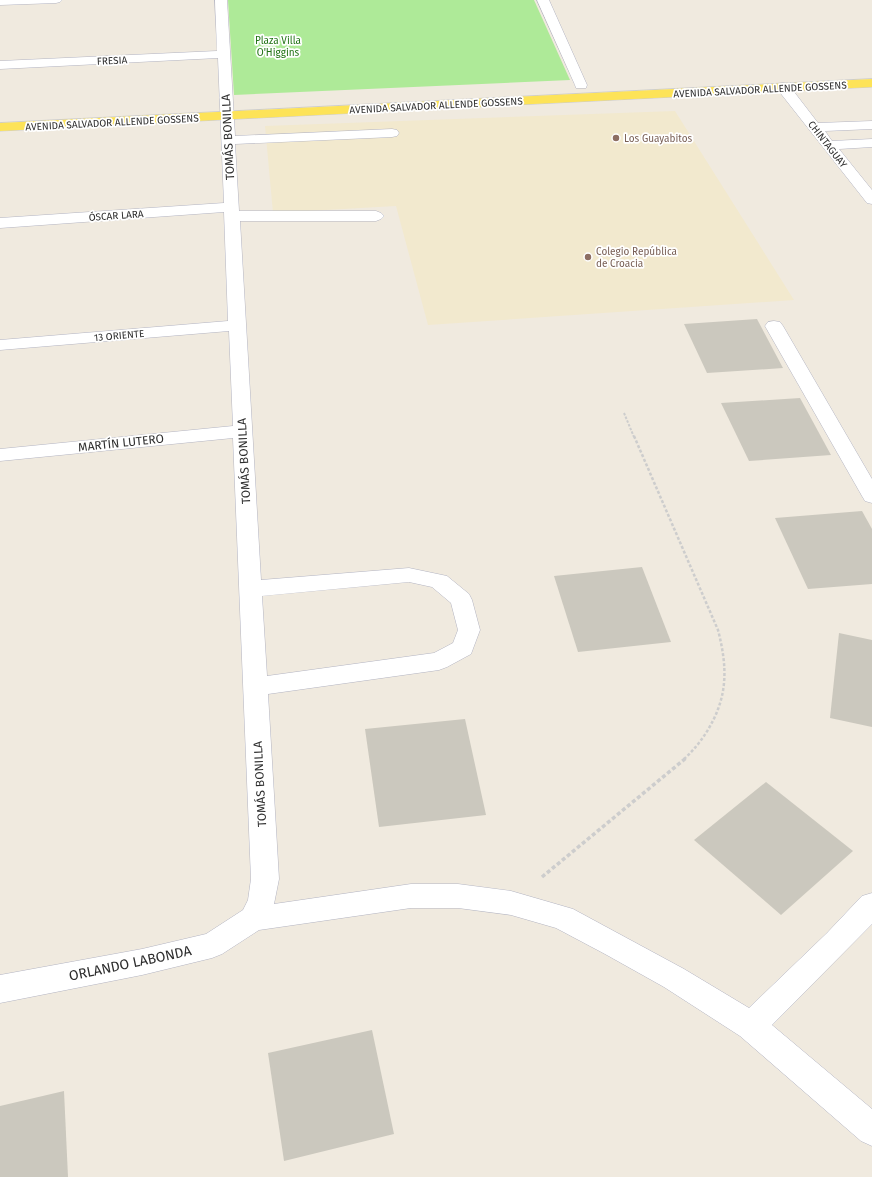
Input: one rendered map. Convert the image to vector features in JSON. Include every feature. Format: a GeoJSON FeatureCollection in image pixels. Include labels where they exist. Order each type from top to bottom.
{"type":"FeatureCollection","features":[{"type":"Feature","properties":{"kind":"main road","name":"AVENIDA SALVADOR ALLENDE GOSSENS"},"geometry":{"type":"LineString","coordinates":[[644,82],[872,71]]}},
{"type":"Feature","properties":{"kind":"main road","name":"AVENIDA SALVADOR ALLENDE GOSSENS"},"geometry":{"type":"LineString","coordinates":[[0,127],[227,106],[872,83]]}},
{"type":"Feature","properties":{"kind":"main road"},"geometry":{"type":"LineString","coordinates":[[568,86],[597,84]]}},
{"type":"Feature","properties":{"kind":"street"},"geometry":{"type":"LineString","coordinates":[[0,2],[56,0]]}},
{"type":"Feature","properties":{"kind":"street","name":"TOMÁS BONILLA"},"geometry":{"type":"LineString","coordinates":[[221,0],[265,879],[262,900],[253,919]]}},
{"type":"Feature","properties":{"kind":"street"},"geometry":{"type":"LineString","coordinates":[[543,0],[581,85]]}},
{"type":"Feature","properties":{"kind":"street","name":"FRESIA"},"geometry":{"type":"LineString","coordinates":[[0,65],[224,54]]}},
{"type":"Feature","properties":{"kind":"street","name":"CHINTAGUAY"},"geometry":{"type":"LineString","coordinates":[[783,87],[872,200]]}},
{"type":"Feature","properties":{"kind":"street"},"geometry":{"type":"LineString","coordinates":[[814,128],[872,125]]}},
{"type":"Feature","properties":{"kind":"street"},"geometry":{"type":"LineString","coordinates":[[228,140],[392,133]]}},
{"type":"Feature","properties":{"kind":"street"},"geometry":{"type":"LineString","coordinates":[[828,145],[870,146]]}},
{"type":"Feature","properties":{"kind":"street","name":"ÓSCAR LARA"},"geometry":{"type":"LineString","coordinates":[[0,223],[232,212],[376,216]]}},
{"type":"Feature","properties":{"kind":"street","name":"13 ORIENTE"},"geometry":{"type":"LineString","coordinates":[[0,345],[238,325]]}},
{"type":"Feature","properties":{"kind":"street"},"geometry":{"type":"LineString","coordinates":[[774,326],[872,496]]}},
{"type":"Feature","properties":{"kind":"street","name":"MARTÍN LUTERO"},"geometry":{"type":"LineString","coordinates":[[0,455],[242,431]]}},
{"type":"Feature","properties":{"kind":"street"},"geometry":{"type":"LineString","coordinates":[[250,589],[410,574],[439,581],[461,600],[470,630],[463,648],[439,661],[255,687]]}},
{"type":"Feature","properties":{"kind":"street"},"geometry":{"type":"LineString","coordinates":[[253,919],[411,896],[458,896],[511,903],[563,918],[674,978],[751,1026],[872,1130]]}},
{"type":"Feature","properties":{"kind":"street"},"geometry":{"type":"LineString","coordinates":[[751,1026],[837,942],[872,905]]}},
{"type":"Feature","properties":{"kind":"street","name":"ORLANDO LABONDA"},"geometry":{"type":"LineString","coordinates":[[0,988],[142,962],[212,945],[253,919]]}},
{"type":"Feature","properties":{"kind":"path"},"geometry":{"type":"LineString","coordinates":[[511,903],[691,753],[707,734],[718,714],[724,693],[726,672],[725,650],[718,630],[624,413]]}},
{"type":"Feature","properties":{"kind":"shaded area","name":"Colegio República de Croacia"},"geometry":{"type":"Polygon","coordinates":[[[675,111],[794,300],[428,325],[396,206],[273,213],[265,126],[675,111]]]}},
{"type":"Feature","properties":{"kind":"green space","name":"Plaza Villa O'Higgins"},"geometry":{"type":"Polygon","coordinates":[[[228,0],[534,0],[570,80],[234,95],[228,0]]]}},
{"type":"Feature","properties":{"kind":"building"},"geometry":{"type":"Polygon","coordinates":[[[757,319],[783,368],[707,373],[684,324],[757,319]]]}},
{"type":"Feature","properties":{"kind":"building"},"geometry":{"type":"Polygon","coordinates":[[[800,398],[831,455],[749,461],[721,403],[800,398]]]}},
{"type":"Feature","properties":{"kind":"building"},"geometry":{"type":"Polygon","coordinates":[[[862,511],[872,529],[872,584],[808,589],[775,518],[862,511]]]}},
{"type":"Feature","properties":{"kind":"building"},"geometry":{"type":"Polygon","coordinates":[[[642,567],[671,642],[578,652],[554,576],[642,567]]]}},
{"type":"Feature","properties":{"kind":"building"},"geometry":{"type":"Polygon","coordinates":[[[839,633],[872,640],[872,727],[830,718],[839,633]]]}},
{"type":"Feature","properties":{"kind":"building"},"geometry":{"type":"Polygon","coordinates":[[[465,719],[486,815],[379,827],[365,729],[465,719]]]}},
{"type":"Feature","properties":{"kind":"building"},"geometry":{"type":"Polygon","coordinates":[[[766,782],[853,851],[781,915],[694,840],[766,782]]]}},
{"type":"Feature","properties":{"kind":"building"},"geometry":{"type":"Polygon","coordinates":[[[372,1030],[394,1134],[284,1161],[268,1053],[372,1030]]]}},
{"type":"Feature","properties":{"kind":"building"},"geometry":{"type":"Polygon","coordinates":[[[64,1091],[68,1177],[0,1177],[0,1106],[64,1091]]]}},
{"type":"Feature","properties":{"kind":"place","name":"Los Guayabitos"},"geometry":{"type":"Point","coordinates":[616,138]}},
{"type":"Feature","properties":{"kind":"place","name":"Colegio República de Croacia"},"geometry":{"type":"Point","coordinates":[588,257]}}]}
